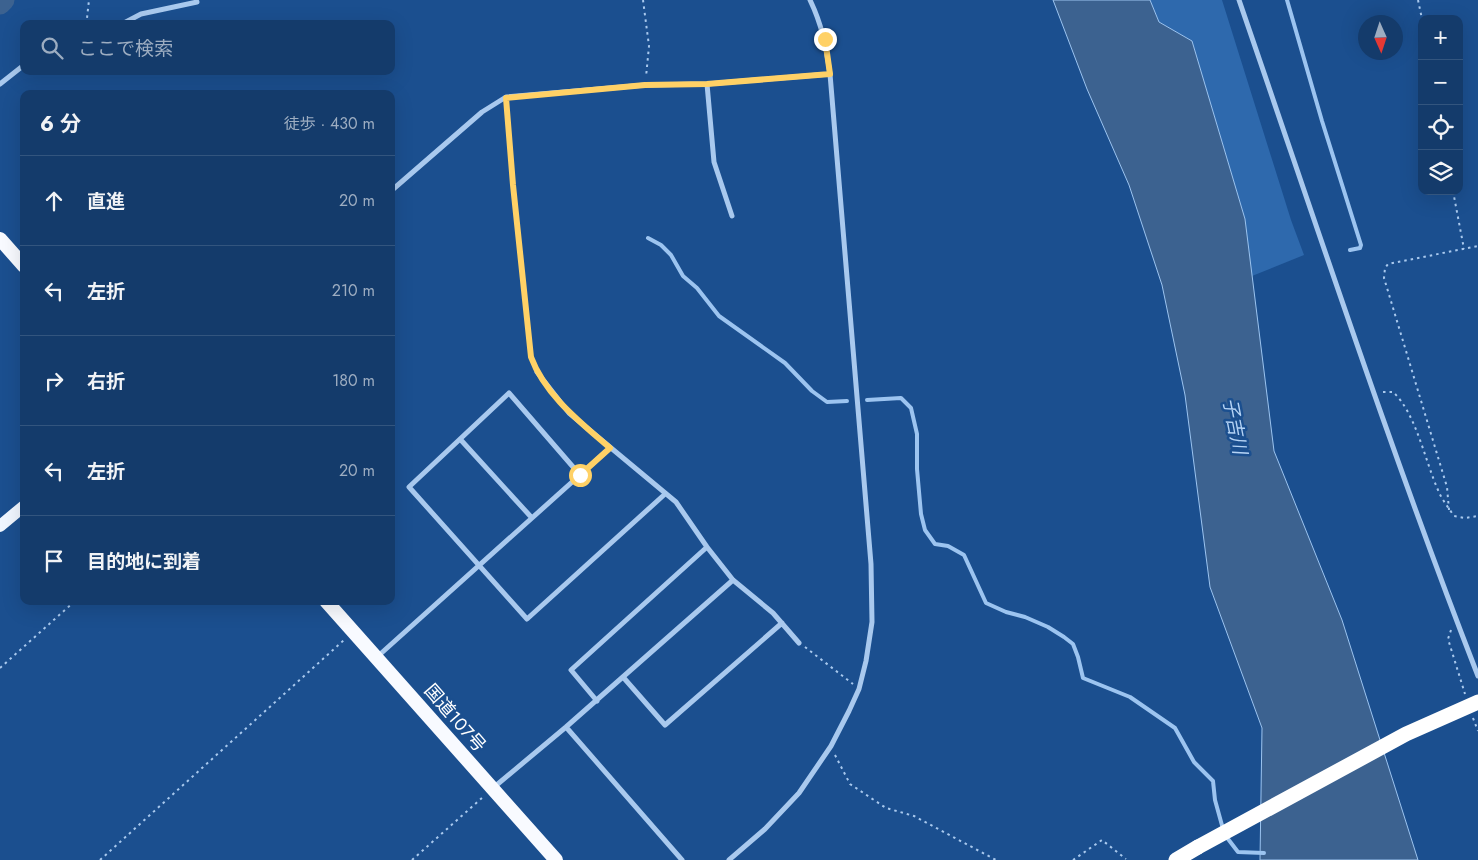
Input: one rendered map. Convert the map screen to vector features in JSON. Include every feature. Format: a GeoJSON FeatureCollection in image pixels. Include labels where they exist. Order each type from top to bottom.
{"type":"FeatureCollection","features":[{"type":"Feature","properties":{"kind":"highway"},"geometry":{"type":"LineString","coordinates":[[0,239],[20,262]]}},
{"type":"Feature","properties":{"kind":"highway","name":"国道107号"},"geometry":{"type":"LineString","coordinates":[[330,605],[556,860]]}},
{"type":"Feature","properties":{"kind":"highway"},"geometry":{"type":"LineString","coordinates":[[1177,860],[1406,734],[1472,706]]}},
{"type":"Feature","properties":{"kind":"main road"},"geometry":{"type":"LineString","coordinates":[[0,526],[20,509]]}},
{"type":"Feature","properties":{"kind":"street"},"geometry":{"type":"LineString","coordinates":[[729,860],[765,829],[799,793],[831,746],[859,688],[872,622],[871,564],[830,74],[825,39],[810,0]]}},
{"type":"Feature","properties":{"kind":"street"},"geometry":{"type":"LineString","coordinates":[[1239,0],[1372,393],[1478,676]]}},
{"type":"Feature","properties":{"kind":"street"},"geometry":{"type":"LineString","coordinates":[[130,20],[141,14],[198,2]]}},
{"type":"Feature","properties":{"kind":"street"},"geometry":{"type":"LineString","coordinates":[[0,84],[20,68]]}},
{"type":"Feature","properties":{"kind":"street"},"geometry":{"type":"LineString","coordinates":[[395,188],[482,112],[506,98],[645,85],[707,84],[830,74]]}},
{"type":"Feature","properties":{"kind":"street"},"geometry":{"type":"LineString","coordinates":[[707,84],[714,162],[732,216]]}},
{"type":"Feature","properties":{"kind":"street"},"geometry":{"type":"LineString","coordinates":[[537,372],[569,413],[676,502],[707,547],[733,580],[773,613],[799,643]]}},
{"type":"Feature","properties":{"kind":"street"},"geometry":{"type":"LineString","coordinates":[[580,475],[509,394],[409,487],[527,619],[666,494]]}},
{"type":"Feature","properties":{"kind":"street"},"geometry":{"type":"LineString","coordinates":[[460,439],[532,518]]}},
{"type":"Feature","properties":{"kind":"street"},"geometry":{"type":"LineString","coordinates":[[377,658],[610,448]]}},
{"type":"Feature","properties":{"kind":"street"},"geometry":{"type":"LineString","coordinates":[[596,701],[572,670],[707,547]]}},
{"type":"Feature","properties":{"kind":"street"},"geometry":{"type":"LineString","coordinates":[[492,788],[566,728],[733,580]]}},
{"type":"Feature","properties":{"kind":"street"},"geometry":{"type":"LineString","coordinates":[[623,678],[665,725],[782,623]]}},
{"type":"Feature","properties":{"kind":"street"},"geometry":{"type":"LineString","coordinates":[[566,728],[682,860]]}},
{"type":"Feature","properties":{"kind":"path"},"geometry":{"type":"LineString","coordinates":[[87,20],[89,0]]}},
{"type":"Feature","properties":{"kind":"path"},"geometry":{"type":"LineString","coordinates":[[644,0],[649,46],[645,85]]}},
{"type":"Feature","properties":{"kind":"path"},"geometry":{"type":"LineString","coordinates":[[1418,0],[1421,15]]}},
{"type":"Feature","properties":{"kind":"path"},"geometry":{"type":"LineString","coordinates":[[506,98],[531,357],[537,372]]}},
{"type":"Feature","properties":{"kind":"path"},"geometry":{"type":"LineString","coordinates":[[1454,195],[1464,249]]}},
{"type":"Feature","properties":{"kind":"path"},"geometry":{"type":"LineString","coordinates":[[1450,510],[1447,487],[1384,278],[1385,268],[1388,264],[1478,246]]}},
{"type":"Feature","properties":{"kind":"path"},"geometry":{"type":"LineString","coordinates":[[1372,393],[1393,392],[1400,398],[1411,418],[1438,491],[1454,516],[1465,518],[1478,516]]}},
{"type":"Feature","properties":{"kind":"path"},"geometry":{"type":"LineString","coordinates":[[0,668],[71,605]]}},
{"type":"Feature","properties":{"kind":"path"},"geometry":{"type":"LineString","coordinates":[[1455,618],[1448,639],[1472,706],[1478,732]]}},
{"type":"Feature","properties":{"kind":"path"},"geometry":{"type":"LineString","coordinates":[[100,860],[353,631]]}},
{"type":"Feature","properties":{"kind":"path"},"geometry":{"type":"LineString","coordinates":[[799,643],[859,688]]}},
{"type":"Feature","properties":{"kind":"path"},"geometry":{"type":"LineString","coordinates":[[831,746],[850,784],[886,808],[914,816],[996,860]]}},
{"type":"Feature","properties":{"kind":"path"},"geometry":{"type":"LineString","coordinates":[[412,860],[492,788]]}},
{"type":"Feature","properties":{"kind":"path"},"geometry":{"type":"LineString","coordinates":[[1073,860],[1102,840],[1126,859]]}},
{"type":"Feature","properties":{"kind":"shaded area"},"geometry":{"type":"Polygon","coordinates":[[[1150,0],[1222,0],[1291,220],[1304,255],[1252,276],[1245,219],[1192,41],[1159,22],[1150,0]]]}},
{"type":"Feature","properties":{"kind":"water","name":"子吉川"},"geometry":{"type":"Polygon","coordinates":[[[1053,0],[1150,0],[1159,22],[1192,41],[1245,219],[1274,451],[1342,620],[1418,860],[1260,860],[1262,728],[1210,587],[1185,395],[1162,285],[1129,185],[1087,89],[1053,0]]]}},
{"type":"Feature","properties":{"kind":"waterway"},"geometry":{"type":"LineString","coordinates":[[0,4],[4,0]]}},
{"type":"Feature","properties":{"kind":"waterway"},"geometry":{"type":"LineString","coordinates":[[1287,0],[1361,245],[1360,248],[1350,250]]}},
{"type":"Feature","properties":{"kind":"waterway"},"geometry":{"type":"LineString","coordinates":[[648,238],[661,245],[671,255],[683,276],[697,288],[719,316],[785,363],[812,391],[827,402],[847,401]]}},
{"type":"Feature","properties":{"kind":"waterway"},"geometry":{"type":"LineString","coordinates":[[867,400],[901,398],[911,408],[917,434],[917,469],[921,514],[925,530],[935,544],[948,546],[964,555],[986,603],[1048,627],[1073,644],[1083,678],[1130,697],[1175,728],[1194,762],[1213,781],[1215,800],[1223,829]]}},
{"type":"Feature","properties":{"kind":"waterway"},"geometry":{"type":"LineString","coordinates":[[1225,835],[1238,852],[1264,853]]}},
{"type":"Feature","properties":{"kind":"route"},"geometry":{"type":"LineString","coordinates":[[580,475],[610,448],[569,413],[537,372],[531,357],[506,98],[645,85],[707,84],[830,74],[825,39]]}}]}
